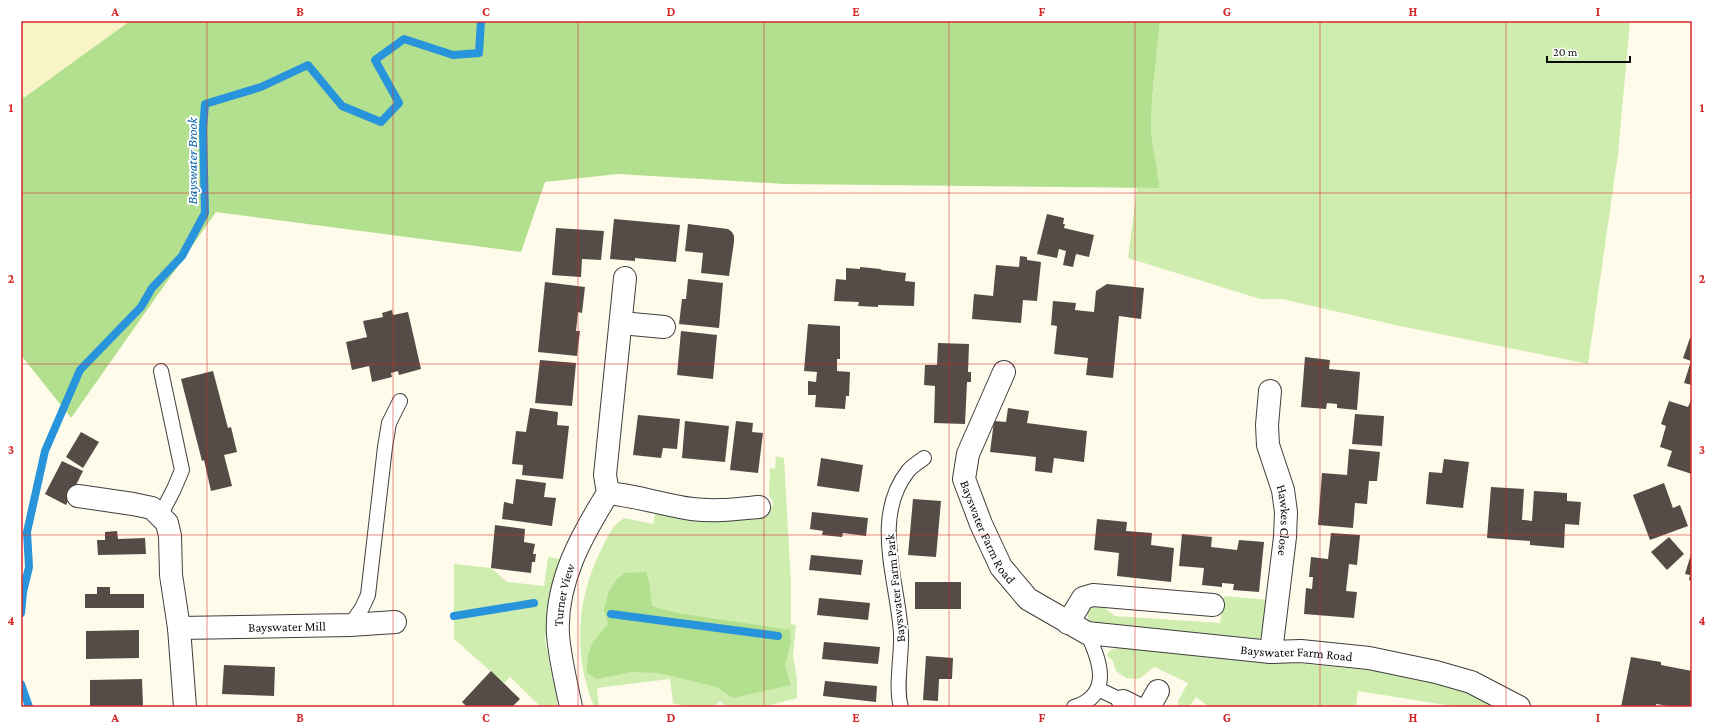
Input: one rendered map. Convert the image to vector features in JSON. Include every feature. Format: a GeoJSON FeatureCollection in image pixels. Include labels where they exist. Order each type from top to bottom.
{"type":"FeatureCollection","features":[{"type":"Feature","properties":{"kind":"street"},"geometry":{"type":"LineString","coordinates":[[626,278],[605,475],[608,493],[630,495],[694,509],[728,511],[759,506]]}},
{"type":"Feature","properties":{"kind":"street"},"geometry":{"type":"LineString","coordinates":[[621,323],[664,327]]}},
{"type":"Feature","properties":{"kind":"street","name":"Bayswater Farm Road"},"geometry":{"type":"LineString","coordinates":[[1004,372],[968,454],[964,479],[980,524],[1001,567],[1028,599],[1087,633],[1271,652],[1301,651],[1369,658],[1436,672],[1471,682],[1489,690],[1519,707]]}},
{"type":"Feature","properties":{"kind":"street","name":"Hawkes Close"},"geometry":{"type":"LineString","coordinates":[[1270,391],[1267,425],[1268,445],[1283,490],[1286,512],[1285,537],[1271,652]]}},
{"type":"Feature","properties":{"kind":"street","name":"Turner View"},"geometry":{"type":"LineString","coordinates":[[571,707],[558,633],[560,605],[569,567],[589,524],[608,493]]}},
{"type":"Feature","properties":{"kind":"street"},"geometry":{"type":"LineString","coordinates":[[78,496],[152,508],[167,523],[170,536],[171,575],[179,628],[185,707]]}},
{"type":"Feature","properties":{"kind":"street"},"geometry":{"type":"LineString","coordinates":[[1068,623],[1083,598],[1093,595],[1213,605]]}},
{"type":"Feature","properties":{"kind":"street","name":"Bayswater Mill"},"geometry":{"type":"LineString","coordinates":[[179,628],[350,625],[395,622]]}},
{"type":"Feature","properties":{"kind":"lane"},"geometry":{"type":"LineString","coordinates":[[160,516],[174,490],[182,470],[161,371]]}},
{"type":"Feature","properties":{"kind":"lane"},"geometry":{"type":"LineString","coordinates":[[350,625],[362,608],[368,595],[385,447],[389,423],[400,401]]}},
{"type":"Feature","properties":{"kind":"lane","name":"Bayswater Farm Park"},"geometry":{"type":"LineString","coordinates":[[901,707],[899,696],[901,634],[898,601],[892,570],[888,533],[891,508],[898,486],[909,470],[924,458]]}},
{"type":"Feature","properties":{"kind":"lane"},"geometry":{"type":"LineString","coordinates":[[1074,707],[1089,699],[1098,689],[1101,678],[1100,667],[1095,649],[1087,633]]}},
{"type":"Feature","properties":{"kind":"lane"},"geometry":{"type":"LineString","coordinates":[[1098,689],[1129,704]]}},
{"type":"Feature","properties":{"kind":"shaded area"},"geometry":{"type":"Polygon","coordinates":[[[21,21],[130,21],[25,98],[21,97],[21,21]]]}},
{"type":"Feature","properties":{"kind":"green space"},"geometry":{"type":"Polygon","coordinates":[[[130,21],[1160,21],[1152,99],[1151,133],[1160,188],[785,184],[618,174],[545,182],[521,252],[216,212],[71,418],[21,355],[21,97],[25,97],[130,21]]]}},
{"type":"Feature","properties":{"kind":"green space"},"geometry":{"type":"Polygon","coordinates":[[[1160,21],[1630,21],[1618,154],[1588,364],[1395,325],[1282,299],[1260,299],[1128,258],[1137,188],[1160,188],[1151,133],[1152,99],[1160,21]]]}},
{"type":"Feature","properties":{"kind":"green space"},"geometry":{"type":"Polygon","coordinates":[[[776,456],[784,458],[791,583],[791,624],[796,625],[793,656],[797,679],[797,698],[763,707],[726,707],[720,701],[714,707],[688,707],[673,703],[670,679],[597,688],[599,707],[594,705],[583,670],[581,654],[580,639],[582,608],[594,564],[613,528],[624,518],[653,524],[656,509],[759,515],[768,514],[773,504],[773,501],[769,496],[770,468],[775,469],[776,456]]]}},
{"type":"Feature","properties":{"kind":"green space"},"geometry":{"type":"Polygon","coordinates":[[[548,557],[560,559],[549,603],[545,640],[557,697],[557,707],[541,707],[510,677],[504,683],[454,639],[454,564],[491,568],[507,582],[544,586],[548,557]]]}},
{"type":"Feature","properties":{"kind":"green space"},"geometry":{"type":"Polygon","coordinates":[[[646,572],[649,582],[652,606],[677,613],[790,630],[791,641],[785,666],[791,685],[733,698],[717,687],[658,673],[632,672],[597,679],[587,673],[589,651],[598,635],[608,624],[604,610],[608,593],[617,579],[625,573],[646,572]]]}},
{"type":"Feature","properties":{"kind":"green space"},"geometry":{"type":"Polygon","coordinates":[[[1224,596],[1269,600],[1263,633],[1257,642],[1091,623],[1087,614],[1087,609],[1090,604],[1104,607],[1115,616],[1220,623],[1224,596]]]}},
{"type":"Feature","properties":{"kind":"green space"},"geometry":{"type":"Polygon","coordinates":[[[1124,647],[1367,670],[1401,675],[1451,686],[1497,707],[1458,707],[1358,691],[1356,707],[1209,707],[1196,697],[1189,707],[1179,707],[1178,701],[1188,683],[1154,667],[1139,679],[1126,678],[1116,671],[1113,661],[1107,655],[1110,650],[1124,647]]]}},
{"type":"Feature","properties":{"kind":"building"},"geometry":{"type":"Polygon","coordinates":[[[1047,214],[1064,218],[1064,228],[1094,235],[1089,257],[1076,254],[1073,267],[1063,265],[1066,251],[1059,249],[1057,258],[1037,254],[1047,214]]]}},
{"type":"Feature","properties":{"kind":"building"},"geometry":{"type":"Polygon","coordinates":[[[614,219],[680,225],[676,262],[635,258],[635,261],[610,259],[614,219]]]}},
{"type":"Feature","properties":{"kind":"building"},"geometry":{"type":"Polygon","coordinates":[[[688,224],[728,229],[732,232],[734,242],[729,276],[701,273],[703,253],[685,251],[688,224]]]}},
{"type":"Feature","properties":{"kind":"building"},"geometry":{"type":"Polygon","coordinates":[[[556,228],[604,231],[601,260],[582,259],[581,277],[552,275],[556,228]]]}},
{"type":"Feature","properties":{"kind":"building"},"geometry":{"type":"Polygon","coordinates":[[[1020,256],[1027,257],[1027,260],[1041,262],[1037,301],[1023,300],[1021,323],[972,319],[974,294],[993,296],[996,265],[1019,267],[1020,256]]]}},
{"type":"Feature","properties":{"kind":"building"},"geometry":{"type":"Polygon","coordinates":[[[860,267],[906,273],[905,281],[915,282],[914,306],[858,306],[859,302],[834,301],[836,279],[846,280],[846,268],[860,269],[860,267]]]}},
{"type":"Feature","properties":{"kind":"building"},"geometry":{"type":"Polygon","coordinates":[[[688,279],[723,283],[719,328],[679,324],[682,299],[686,299],[688,279]]]}},
{"type":"Feature","properties":{"kind":"building"},"geometry":{"type":"Polygon","coordinates":[[[545,282],[585,287],[582,313],[578,312],[576,331],[580,331],[577,356],[538,352],[545,282]]]}},
{"type":"Feature","properties":{"kind":"building"},"geometry":{"type":"Polygon","coordinates":[[[1107,284],[1144,288],[1141,319],[1119,316],[1113,378],[1086,375],[1088,358],[1054,354],[1057,326],[1051,325],[1053,301],[1076,303],[1075,310],[1094,312],[1096,291],[1107,284]]]}},
{"type":"Feature","properties":{"kind":"building"},"geometry":{"type":"Polygon","coordinates":[[[392,310],[393,315],[408,312],[421,369],[399,375],[398,371],[391,373],[392,377],[372,382],[369,366],[352,370],[346,342],[367,337],[363,321],[383,317],[382,313],[392,310]]]}},
{"type":"Feature","properties":{"kind":"building"},"geometry":{"type":"Polygon","coordinates":[[[808,324],[840,326],[840,359],[837,359],[837,371],[850,372],[849,396],[846,396],[845,409],[815,407],[816,395],[808,395],[808,381],[816,382],[817,372],[804,371],[808,324]]]}},
{"type":"Feature","properties":{"kind":"building"},"geometry":{"type":"Polygon","coordinates":[[[681,331],[717,335],[713,379],[677,375],[681,331]]]}},
{"type":"Feature","properties":{"kind":"building"},"geometry":{"type":"Polygon","coordinates":[[[1690,338],[1692,338],[1692,385],[1684,383],[1691,361],[1683,358],[1690,338]]]}},
{"type":"Feature","properties":{"kind":"building"},"geometry":{"type":"Polygon","coordinates":[[[938,343],[969,344],[968,372],[971,372],[971,382],[967,382],[965,424],[934,423],[935,386],[924,385],[925,365],[937,365],[938,343]]]}},
{"type":"Feature","properties":{"kind":"building"},"geometry":{"type":"Polygon","coordinates":[[[1305,357],[1330,360],[1329,369],[1360,372],[1357,410],[1337,408],[1337,404],[1327,403],[1326,409],[1301,407],[1305,357]]]}},
{"type":"Feature","properties":{"kind":"building"},"geometry":{"type":"Polygon","coordinates":[[[540,360],[576,363],[572,406],[535,403],[540,360]]]}},
{"type":"Feature","properties":{"kind":"building"},"geometry":{"type":"Polygon","coordinates":[[[213,371],[228,428],[231,427],[237,452],[224,455],[232,486],[211,491],[204,460],[202,461],[181,379],[213,371]]]}},
{"type":"Feature","properties":{"kind":"building"},"geometry":{"type":"Polygon","coordinates":[[[1692,398],[1692,474],[1667,466],[1672,451],[1660,447],[1666,426],[1661,424],[1669,401],[1688,407],[1692,398]]]}},
{"type":"Feature","properties":{"kind":"building"},"geometry":{"type":"Polygon","coordinates":[[[530,408],[558,412],[557,425],[569,426],[563,479],[522,475],[523,465],[512,464],[516,431],[526,432],[530,408]]]}},
{"type":"Feature","properties":{"kind":"building"},"geometry":{"type":"Polygon","coordinates":[[[1008,408],[1029,411],[1027,423],[1087,431],[1084,462],[1054,458],[1052,473],[1035,471],[1036,457],[990,452],[994,421],[1006,422],[1008,408]]]}},
{"type":"Feature","properties":{"kind":"building"},"geometry":{"type":"Polygon","coordinates":[[[1355,414],[1384,416],[1382,446],[1352,444],[1355,414]]]}},
{"type":"Feature","properties":{"kind":"building"},"geometry":{"type":"Polygon","coordinates":[[[638,415],[680,419],[677,449],[663,448],[661,458],[633,455],[638,415]]]}},
{"type":"Feature","properties":{"kind":"building"},"geometry":{"type":"Polygon","coordinates":[[[685,421],[729,426],[725,462],[682,458],[685,421]]]}},
{"type":"Feature","properties":{"kind":"building"},"geometry":{"type":"Polygon","coordinates":[[[736,421],[753,423],[752,432],[763,433],[758,473],[730,470],[736,421]]]}},
{"type":"Feature","properties":{"kind":"building"},"geometry":{"type":"Polygon","coordinates":[[[81,432],[99,442],[83,468],[66,457],[81,432]]]}},
{"type":"Feature","properties":{"kind":"building"},"geometry":{"type":"Polygon","coordinates":[[[1349,449],[1380,452],[1377,481],[1369,481],[1367,504],[1355,503],[1353,528],[1318,525],[1322,473],[1347,475],[1349,449]]]}},
{"type":"Feature","properties":{"kind":"building"},"geometry":{"type":"Polygon","coordinates":[[[821,458],[863,465],[859,492],[817,486],[821,458]]]}},
{"type":"Feature","properties":{"kind":"building"},"geometry":{"type":"Polygon","coordinates":[[[1444,459],[1469,462],[1463,508],[1426,504],[1429,472],[1442,473],[1444,459]]]}},
{"type":"Feature","properties":{"kind":"building"},"geometry":{"type":"Polygon","coordinates":[[[62,461],[83,471],[66,505],[45,494],[62,461]]]}},
{"type":"Feature","properties":{"kind":"building"},"geometry":{"type":"Polygon","coordinates":[[[516,479],[546,483],[544,497],[556,498],[552,526],[502,519],[504,502],[513,504],[516,479]]]}},
{"type":"Feature","properties":{"kind":"building"},"geometry":{"type":"Polygon","coordinates":[[[1664,483],[1673,508],[1680,505],[1688,526],[1650,540],[1633,495],[1664,483]]]}},
{"type":"Feature","properties":{"kind":"building"},"geometry":{"type":"Polygon","coordinates":[[[1491,487],[1524,489],[1522,520],[1532,521],[1534,491],[1567,493],[1567,501],[1581,502],[1579,525],[1565,524],[1564,548],[1530,545],[1530,541],[1487,538],[1491,487]]]}},
{"type":"Feature","properties":{"kind":"building"},"geometry":{"type":"Polygon","coordinates":[[[913,499],[941,501],[936,557],[908,555],[913,499]]]}},
{"type":"Feature","properties":{"kind":"building"},"geometry":{"type":"Polygon","coordinates":[[[812,512],[868,518],[866,536],[843,533],[842,537],[822,535],[823,531],[810,529],[812,512]]]}},
{"type":"Feature","properties":{"kind":"building"},"geometry":{"type":"Polygon","coordinates":[[[1097,519],[1127,522],[1126,531],[1152,533],[1151,545],[1174,548],[1171,582],[1117,576],[1119,553],[1094,550],[1097,519]]]}},
{"type":"Feature","properties":{"kind":"building"},"geometry":{"type":"Polygon","coordinates":[[[495,525],[525,529],[524,542],[535,544],[533,554],[536,554],[535,562],[532,562],[531,573],[491,568],[495,525]]]}},
{"type":"Feature","properties":{"kind":"building"},"geometry":{"type":"Polygon","coordinates":[[[117,531],[118,539],[145,538],[146,554],[98,555],[97,540],[105,540],[105,532],[117,531]]]}},
{"type":"Feature","properties":{"kind":"building"},"geometry":{"type":"Polygon","coordinates":[[[1331,533],[1360,535],[1357,565],[1349,564],[1346,591],[1357,592],[1354,618],[1304,614],[1306,588],[1312,589],[1313,577],[1309,577],[1311,557],[1328,559],[1331,533]]]}},
{"type":"Feature","properties":{"kind":"building"},"geometry":{"type":"Polygon","coordinates":[[[1182,534],[1212,537],[1211,547],[1237,550],[1239,540],[1264,542],[1259,592],[1233,590],[1234,584],[1222,583],[1222,587],[1202,585],[1204,568],[1179,566],[1182,534]]]}},
{"type":"Feature","properties":{"kind":"building"},"geometry":{"type":"Polygon","coordinates":[[[1669,537],[1684,554],[1667,570],[1651,552],[1669,537]]]}},
{"type":"Feature","properties":{"kind":"building"},"geometry":{"type":"Polygon","coordinates":[[[1692,551],[1692,581],[1689,580],[1690,575],[1685,574],[1692,551]]]}},
{"type":"Feature","properties":{"kind":"building"},"geometry":{"type":"Polygon","coordinates":[[[811,555],[863,560],[861,575],[809,570],[811,555]]]}},
{"type":"Feature","properties":{"kind":"building"},"geometry":{"type":"Polygon","coordinates":[[[915,582],[961,582],[961,609],[915,609],[915,582]]]}},
{"type":"Feature","properties":{"kind":"building"},"geometry":{"type":"Polygon","coordinates":[[[97,587],[110,587],[110,594],[144,594],[144,608],[85,608],[85,594],[97,594],[97,587]]]}},
{"type":"Feature","properties":{"kind":"building"},"geometry":{"type":"Polygon","coordinates":[[[819,598],[870,603],[868,620],[817,615],[819,598]]]}},
{"type":"Feature","properties":{"kind":"building"},"geometry":{"type":"Polygon","coordinates":[[[139,630],[139,658],[86,659],[86,631],[139,630]]]}},
{"type":"Feature","properties":{"kind":"building"},"geometry":{"type":"Polygon","coordinates":[[[824,642],[880,647],[878,664],[822,659],[824,642]]]}},
{"type":"Feature","properties":{"kind":"building"},"geometry":{"type":"Polygon","coordinates":[[[926,656],[953,658],[952,679],[939,679],[938,701],[923,700],[926,656]]]}},
{"type":"Feature","properties":{"kind":"building"},"geometry":{"type":"Polygon","coordinates":[[[1631,657],[1661,662],[1661,665],[1692,671],[1692,707],[1675,707],[1656,704],[1656,707],[1621,707],[1631,657]]]}},
{"type":"Feature","properties":{"kind":"building"},"geometry":{"type":"Polygon","coordinates":[[[224,665],[275,667],[274,696],[222,694],[224,665]]]}},
{"type":"Feature","properties":{"kind":"building"},"geometry":{"type":"Polygon","coordinates":[[[491,671],[520,699],[512,707],[467,707],[462,702],[491,671]]]}},
{"type":"Feature","properties":{"kind":"building"},"geometry":{"type":"Polygon","coordinates":[[[142,679],[143,706],[90,707],[90,680],[142,679]]]}},
{"type":"Feature","properties":{"kind":"building"},"geometry":{"type":"Polygon","coordinates":[[[825,681],[877,686],[876,702],[823,696],[825,681]]]}},
{"type":"Feature","properties":{"kind":"waterway","name":"Bayswater Brook"},"geometry":{"type":"LineString","coordinates":[[21,613],[23,592],[29,567],[27,532],[45,451],[80,370],[141,307],[152,288],[182,256],[205,213],[203,129],[205,104],[261,87],[308,65],[342,106],[381,122],[399,103],[375,60],[404,39],[453,55],[479,53],[481,21]]}},
{"type":"Feature","properties":{"kind":"waterway"},"geometry":{"type":"LineString","coordinates":[[454,616],[534,603]]}},
{"type":"Feature","properties":{"kind":"waterway"},"geometry":{"type":"LineString","coordinates":[[611,614],[778,636]]}},
{"type":"Feature","properties":{"kind":"waterway","name":"Bayswater Brook"},"geometry":{"type":"LineString","coordinates":[[21,684],[29,707]]}}]}
